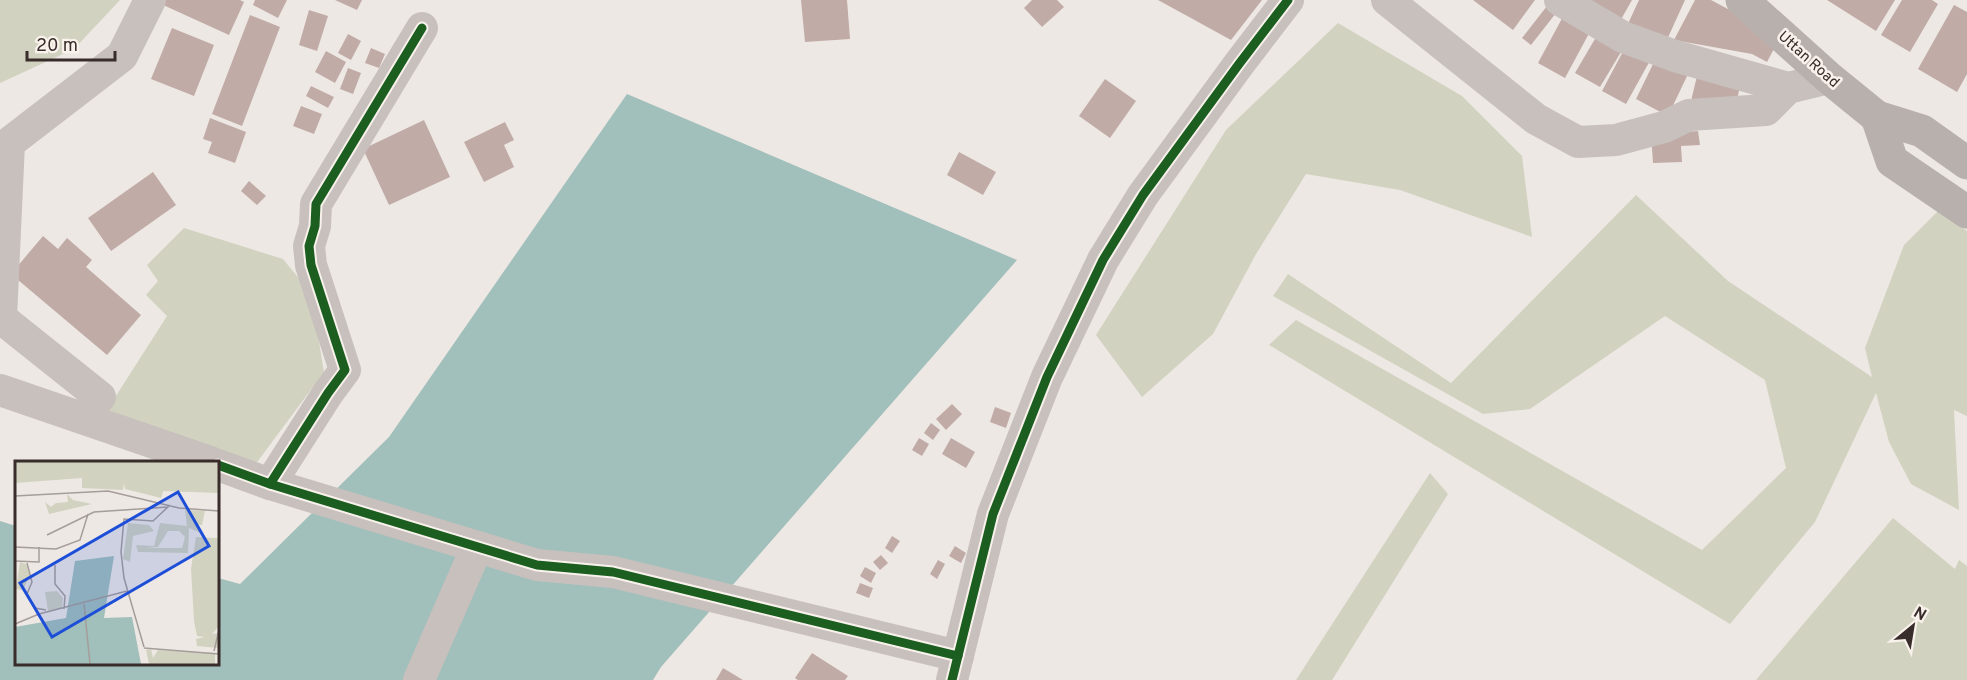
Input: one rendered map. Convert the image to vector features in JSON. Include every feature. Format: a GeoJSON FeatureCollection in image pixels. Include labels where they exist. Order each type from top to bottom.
{"type":"FeatureCollection","features":[{"type":"Feature","properties":{"kind":"main road","name":"Uttan Road"},"geometry":{"type":"LineString","coordinates":[[1742,0],[1829,78],[1877,117],[1922,131],[1967,163]]}},
{"type":"Feature","properties":{"kind":"main road"},"geometry":{"type":"LineString","coordinates":[[1877,117],[1892,161],[1967,212]]}},
{"type":"Feature","properties":{"kind":"street"},"geometry":{"type":"LineString","coordinates":[[100,397],[1,318],[9,143],[122,56],[150,0]]}},
{"type":"Feature","properties":{"kind":"street"},"geometry":{"type":"LineString","coordinates":[[219,465],[270,484],[537,565],[613,572],[955,668],[993,514],[1047,376],[1103,260],[1143,195],[1288,0]]}},
{"type":"Feature","properties":{"kind":"street"},"geometry":{"type":"LineString","coordinates":[[1387,0],[1536,119],[1578,142],[1616,140],[1664,127],[1689,115],[1766,110],[1788,87]]}},
{"type":"Feature","properties":{"kind":"street"},"geometry":{"type":"LineString","coordinates":[[1560,0],[1623,37],[1675,56],[1788,87],[1829,78]]}},
{"type":"Feature","properties":{"kind":"street"},"geometry":{"type":"LineString","coordinates":[[270,484],[345,370],[311,265],[309,246],[315,226],[316,204],[422,28]]}},
{"type":"Feature","properties":{"kind":"street"},"geometry":{"type":"LineString","coordinates":[[0,390],[207,461]]}},
{"type":"Feature","properties":{"kind":"street"},"geometry":{"type":"LineString","coordinates":[[420,680],[477,547]]}},
{"type":"Feature","properties":{"kind":"green space"},"geometry":{"type":"Polygon","coordinates":[[[0,0],[120,0],[74,49],[0,83],[0,0]]]}},
{"type":"Feature","properties":{"kind":"green space"},"geometry":{"type":"Polygon","coordinates":[[[1338,23],[1462,96],[1522,156],[1532,237],[1400,190],[1306,174],[1256,254],[1213,334],[1142,397],[1096,335],[1226,130],[1338,23]]]}},
{"type":"Feature","properties":{"kind":"green space"},"geometry":{"type":"Polygon","coordinates":[[[1636,195],[1728,281],[1872,377],[1865,348],[1904,245],[1938,211],[1967,231],[1967,416],[1954,410],[1959,510],[1911,484],[1889,442],[1876,393],[1815,522],[1730,624],[1269,345],[1296,320],[1702,550],[1786,468],[1765,380],[1665,316],[1530,409],[1483,414],[1273,296],[1288,274],[1451,383],[1636,195]]]}},
{"type":"Feature","properties":{"kind":"green space"},"geometry":{"type":"Polygon","coordinates":[[[184,228],[283,259],[301,281],[316,324],[324,372],[255,465],[107,410],[167,316],[146,295],[158,281],[147,265],[184,228]]]}},
{"type":"Feature","properties":{"kind":"green space"},"geometry":{"type":"Polygon","coordinates":[[[1430,473],[1448,494],[1332,680],[1296,680],[1430,473]]]}},
{"type":"Feature","properties":{"kind":"green space"},"geometry":{"type":"Polygon","coordinates":[[[1893,518],[1955,569],[1959,560],[1967,566],[1967,680],[1756,680],[1893,518]]]}},
{"type":"Feature","properties":{"kind":"water"},"geometry":{"type":"Polygon","coordinates":[[[627,94],[1017,260],[661,667],[653,680],[0,680],[0,521],[15,526],[15,665],[219,665],[219,578],[240,584],[389,437],[627,94]]]}},
{"type":"Feature","properties":{"kind":"building"},"geometry":{"type":"Polygon","coordinates":[[[163,0],[240,0],[244,2],[229,35],[161,4],[163,0]]]}},
{"type":"Feature","properties":{"kind":"building"},"geometry":{"type":"Polygon","coordinates":[[[255,0],[287,0],[278,18],[253,5],[255,0]]]}},
{"type":"Feature","properties":{"kind":"building"},"geometry":{"type":"Polygon","coordinates":[[[335,0],[362,0],[357,10],[335,0]]]}},
{"type":"Feature","properties":{"kind":"building"},"geometry":{"type":"Polygon","coordinates":[[[801,0],[847,0],[850,39],[805,42],[801,0]]]}},
{"type":"Feature","properties":{"kind":"building"},"geometry":{"type":"Polygon","coordinates":[[[1032,0],[1057,0],[1064,7],[1042,27],[1024,8],[1032,0]]]}},
{"type":"Feature","properties":{"kind":"building"},"geometry":{"type":"Polygon","coordinates":[[[1158,0],[1262,0],[1231,40],[1158,0]]]}},
{"type":"Feature","properties":{"kind":"building"},"geometry":{"type":"Polygon","coordinates":[[[1473,0],[1535,0],[1513,30],[1473,0]]]}},
{"type":"Feature","properties":{"kind":"building"},"geometry":{"type":"Polygon","coordinates":[[[1579,0],[1632,0],[1619,23],[1579,0]]]}},
{"type":"Feature","properties":{"kind":"building"},"geometry":{"type":"Polygon","coordinates":[[[1639,0],[1685,0],[1665,44],[1627,26],[1639,0]]]}},
{"type":"Feature","properties":{"kind":"building"},"geometry":{"type":"Polygon","coordinates":[[[1695,0],[1711,0],[1771,32],[1776,45],[1767,62],[1752,54],[1674,40],[1695,0]]]}},
{"type":"Feature","properties":{"kind":"building"},"geometry":{"type":"Polygon","coordinates":[[[1827,0],[1895,0],[1876,31],[1827,0]]]}},
{"type":"Feature","properties":{"kind":"building"},"geometry":{"type":"Polygon","coordinates":[[[1902,0],[1932,0],[1938,4],[1910,52],[1881,35],[1902,0]]]}},
{"type":"Feature","properties":{"kind":"building"},"geometry":{"type":"Polygon","coordinates":[[[1954,5],[1967,12],[1967,74],[1957,92],[1918,69],[1954,5]]]}},
{"type":"Feature","properties":{"kind":"building"},"geometry":{"type":"Polygon","coordinates":[[[1547,6],[1556,13],[1531,45],[1522,38],[1547,6]]]}},
{"type":"Feature","properties":{"kind":"building"},"geometry":{"type":"Polygon","coordinates":[[[309,10],[328,16],[317,51],[299,45],[309,10]]]}},
{"type":"Feature","properties":{"kind":"building"},"geometry":{"type":"Polygon","coordinates":[[[1566,11],[1593,26],[1565,78],[1538,63],[1566,11]]]}},
{"type":"Feature","properties":{"kind":"building"},"geometry":{"type":"Polygon","coordinates":[[[250,15],[280,27],[242,126],[212,114],[250,15]]]}},
{"type":"Feature","properties":{"kind":"building"},"geometry":{"type":"Polygon","coordinates":[[[172,28],[214,45],[194,96],[151,79],[172,28]]]}},
{"type":"Feature","properties":{"kind":"building"},"geometry":{"type":"Polygon","coordinates":[[[1599,32],[1624,47],[1600,87],[1575,73],[1599,32]]]}},
{"type":"Feature","properties":{"kind":"building"},"geometry":{"type":"Polygon","coordinates":[[[348,34],[361,41],[351,60],[338,53],[348,34]]]}},
{"type":"Feature","properties":{"kind":"building"},"geometry":{"type":"Polygon","coordinates":[[[1627,44],[1652,57],[1626,104],[1602,91],[1627,44]]]}},
{"type":"Feature","properties":{"kind":"building"},"geometry":{"type":"Polygon","coordinates":[[[371,48],[385,54],[379,68],[365,63],[371,48]]]}},
{"type":"Feature","properties":{"kind":"building"},"geometry":{"type":"Polygon","coordinates":[[[326,51],[346,62],[335,83],[315,72],[326,51]]]}},
{"type":"Feature","properties":{"kind":"building"},"geometry":{"type":"Polygon","coordinates":[[[1657,56],[1689,72],[1668,116],[1636,99],[1657,56]]]}},
{"type":"Feature","properties":{"kind":"building"},"geometry":{"type":"Polygon","coordinates":[[[348,68],[361,73],[353,94],[340,89],[348,68]]]}},
{"type":"Feature","properties":{"kind":"building"},"geometry":{"type":"Polygon","coordinates":[[[1697,76],[1740,86],[1735,109],[1691,101],[1697,76]]]}},
{"type":"Feature","properties":{"kind":"building"},"geometry":{"type":"Polygon","coordinates":[[[1105,79],[1136,101],[1110,138],[1079,116],[1105,79]]]}},
{"type":"Feature","properties":{"kind":"building"},"geometry":{"type":"Polygon","coordinates":[[[311,86],[334,97],[328,108],[306,96],[311,86]]]}},
{"type":"Feature","properties":{"kind":"building"},"geometry":{"type":"Polygon","coordinates":[[[301,106],[322,114],[314,134],[293,126],[301,106]]]}},
{"type":"Feature","properties":{"kind":"building"},"geometry":{"type":"Polygon","coordinates":[[[210,118],[246,132],[235,163],[208,153],[212,142],[203,139],[210,118]]]}},
{"type":"Feature","properties":{"kind":"building"},"geometry":{"type":"Polygon","coordinates":[[[424,120],[450,177],[389,205],[363,149],[424,120]]]}},
{"type":"Feature","properties":{"kind":"building"},"geometry":{"type":"Polygon","coordinates":[[[505,122],[514,140],[504,145],[514,167],[484,182],[464,142],[505,122]]]}},
{"type":"Feature","properties":{"kind":"building"},"geometry":{"type":"Polygon","coordinates":[[[1698,131],[1700,145],[1681,146],[1682,162],[1653,163],[1651,134],[1698,131]]]}},
{"type":"Feature","properties":{"kind":"building"},"geometry":{"type":"Polygon","coordinates":[[[959,152],[996,172],[983,195],[947,175],[959,152]]]}},
{"type":"Feature","properties":{"kind":"building"},"geometry":{"type":"Polygon","coordinates":[[[153,172],[176,205],[111,251],[88,218],[153,172]]]}},
{"type":"Feature","properties":{"kind":"building"},"geometry":{"type":"Polygon","coordinates":[[[249,181],[266,196],[257,205],[241,191],[249,181]]]}},
{"type":"Feature","properties":{"kind":"building"},"geometry":{"type":"Polygon","coordinates":[[[43,236],[58,249],[67,238],[92,260],[86,267],[141,315],[107,355],[11,274],[43,236]]]}},
{"type":"Feature","properties":{"kind":"building"},"geometry":{"type":"Polygon","coordinates":[[[952,404],[962,414],[946,430],[936,419],[952,404]]]}},
{"type":"Feature","properties":{"kind":"building"},"geometry":{"type":"Polygon","coordinates":[[[995,407],[1011,413],[1006,428],[990,422],[995,407]]]}},
{"type":"Feature","properties":{"kind":"building"},"geometry":{"type":"Polygon","coordinates":[[[931,423],[940,430],[933,440],[924,433],[931,423]]]}},
{"type":"Feature","properties":{"kind":"building"},"geometry":{"type":"Polygon","coordinates":[[[919,438],[929,444],[922,456],[912,450],[919,438]]]}},
{"type":"Feature","properties":{"kind":"building"},"geometry":{"type":"Polygon","coordinates":[[[951,438],[975,452],[966,468],[942,454],[951,438]]]}},
{"type":"Feature","properties":{"kind":"building"},"geometry":{"type":"Polygon","coordinates":[[[892,536],[900,541],[892,553],[885,548],[892,536]]]}},
{"type":"Feature","properties":{"kind":"building"},"geometry":{"type":"Polygon","coordinates":[[[955,546],[966,553],[961,563],[949,556],[955,546]]]}},
{"type":"Feature","properties":{"kind":"building"},"geometry":{"type":"Polygon","coordinates":[[[881,555],[888,563],[880,570],[873,562],[881,555]]]}},
{"type":"Feature","properties":{"kind":"building"},"geometry":{"type":"Polygon","coordinates":[[[938,560],[945,564],[937,579],[930,574],[938,560]]]}},
{"type":"Feature","properties":{"kind":"building"},"geometry":{"type":"Polygon","coordinates":[[[865,567],[876,573],[871,583],[860,576],[865,567]]]}},
{"type":"Feature","properties":{"kind":"building"},"geometry":{"type":"Polygon","coordinates":[[[860,583],[873,588],[869,598],[856,593],[860,583]]]}},
{"type":"Feature","properties":{"kind":"building"},"geometry":{"type":"Polygon","coordinates":[[[812,653],[848,676],[845,680],[798,680],[795,678],[812,653]]]}},
{"type":"Feature","properties":{"kind":"building"},"geometry":{"type":"Polygon","coordinates":[[[723,668],[743,680],[716,680],[723,668]]]}},
{"type":"Feature","properties":{"kind":"cycle path"},"geometry":{"type":"LineString","coordinates":[[952,680],[993,514],[1047,377],[1103,260],[1143,195],[1288,0]]}},
{"type":"Feature","properties":{"kind":"cycle path"},"geometry":{"type":"LineString","coordinates":[[270,484],[345,370],[311,265],[309,246],[315,226],[316,204],[422,28]]}},
{"type":"Feature","properties":{"kind":"cycle path"},"geometry":{"type":"LineString","coordinates":[[219,465],[270,484],[537,565],[613,572],[958,656]]}}]}
